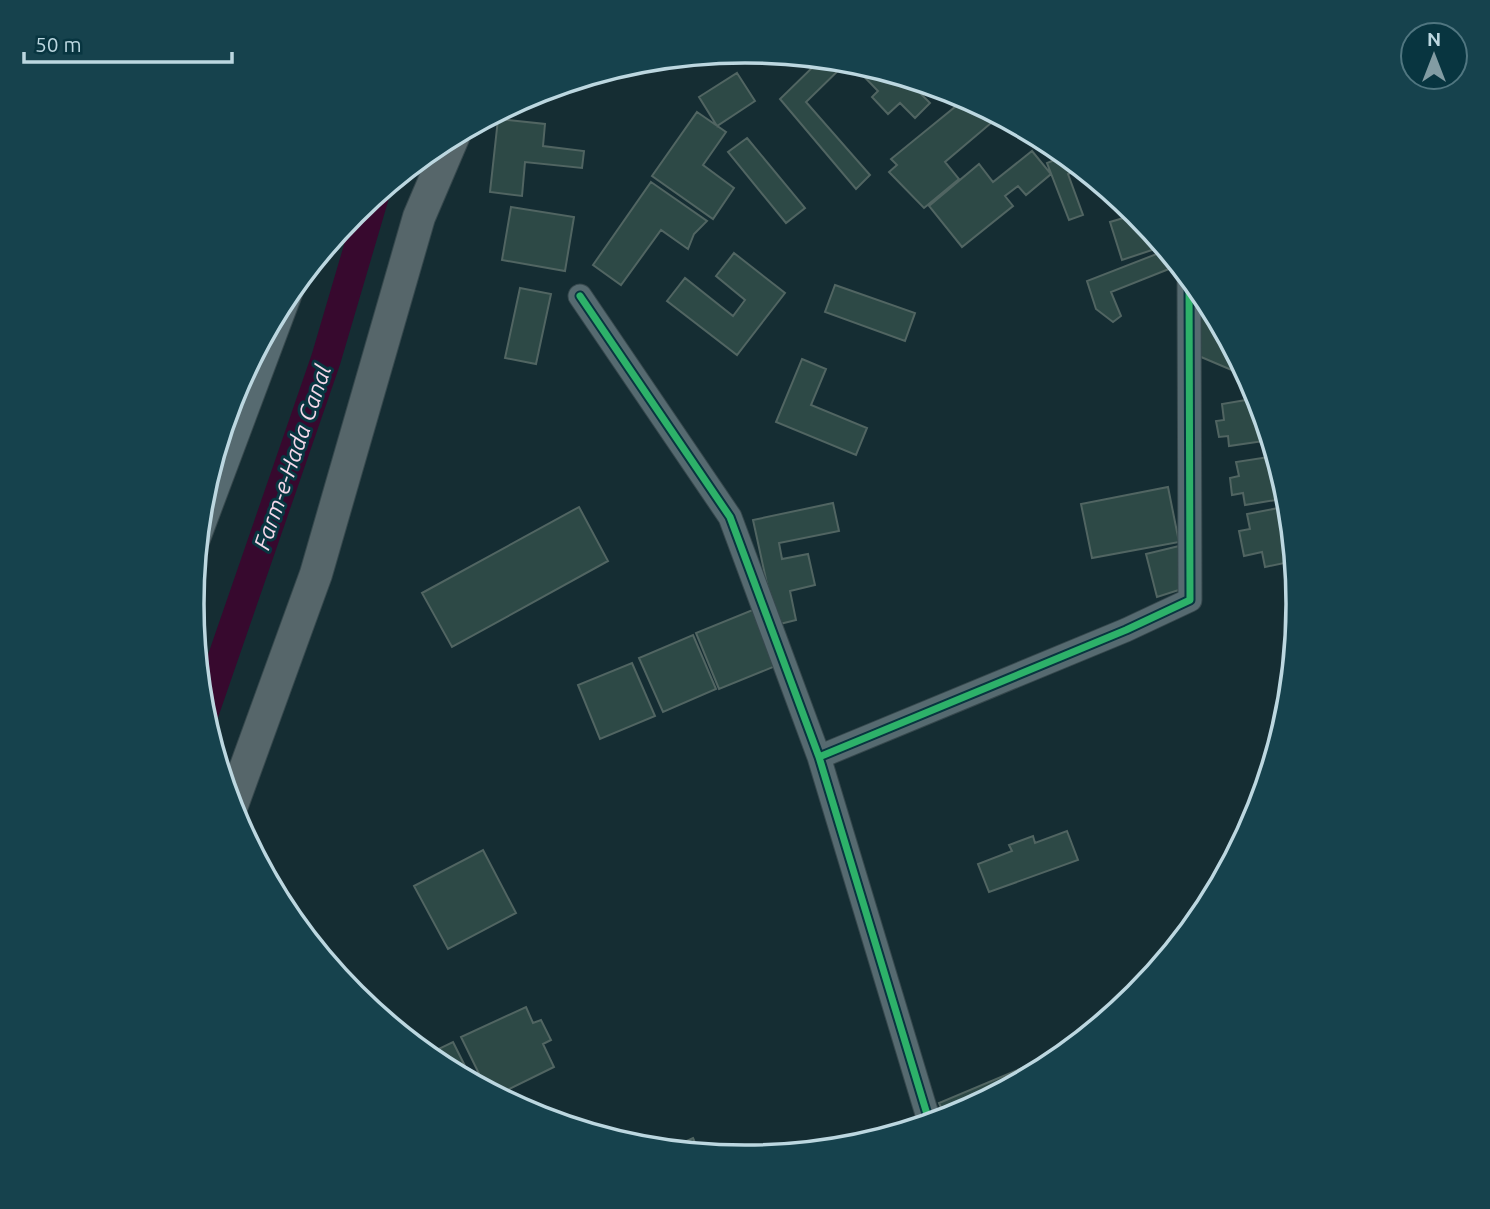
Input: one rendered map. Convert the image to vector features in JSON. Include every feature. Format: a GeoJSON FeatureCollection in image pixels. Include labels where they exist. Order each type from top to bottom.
{"type":"FeatureCollection","features":[{"type":"Feature","properties":{"kind":"street"},"geometry":{"type":"LineString","coordinates":[[237,791],[316,574],[419,217],[447,152]]}},
{"type":"Feature","properties":{"kind":"street"},"geometry":{"type":"LineString","coordinates":[[819,757],[1126,630],[1191,600],[1189,295]]}},
{"type":"Feature","properties":{"kind":"street"},"geometry":{"type":"LineString","coordinates":[[580,296],[730,517],[819,757],[927,1114]]}},
{"type":"Feature","properties":{"kind":"street"},"geometry":{"type":"LineString","coordinates":[[215,496],[274,338]]}},
{"type":"Feature","properties":{"kind":"building"},"geometry":{"type":"Polygon","coordinates":[[[812,68],[838,71],[806,102],[870,175],[856,189],[780,99],[812,68]]]}},
{"type":"Feature","properties":{"kind":"building"},"geometry":{"type":"Polygon","coordinates":[[[737,73],[755,101],[717,126],[699,97],[737,73]]]}},
{"type":"Feature","properties":{"kind":"building"},"geometry":{"type":"Polygon","coordinates":[[[863,76],[919,92],[930,103],[915,118],[900,103],[888,114],[872,97],[878,91],[863,76]]]}},
{"type":"Feature","properties":{"kind":"building"},"geometry":{"type":"Polygon","coordinates":[[[956,106],[991,123],[945,162],[959,179],[924,208],[889,172],[897,165],[891,159],[956,106]]]}},
{"type":"Feature","properties":{"kind":"building"},"geometry":{"type":"Polygon","coordinates":[[[697,112],[726,132],[703,165],[734,188],[713,219],[652,176],[697,112]]]}},
{"type":"Feature","properties":{"kind":"building"},"geometry":{"type":"Polygon","coordinates":[[[505,120],[545,124],[543,146],[584,151],[582,168],[525,162],[522,196],[490,192],[498,124],[505,120]]]}},
{"type":"Feature","properties":{"kind":"building"},"geometry":{"type":"Polygon","coordinates":[[[747,138],[805,208],[786,223],[728,152],[747,138]]]}},
{"type":"Feature","properties":{"kind":"building"},"geometry":{"type":"Polygon","coordinates":[[[1032,151],[1051,174],[1026,195],[1018,186],[1005,196],[1013,206],[962,247],[929,206],[979,164],[993,182],[1032,151]]]}},
{"type":"Feature","properties":{"kind":"building"},"geometry":{"type":"Polygon","coordinates":[[[1054,160],[1072,172],[1068,174],[1083,215],[1069,220],[1047,163],[1054,160]]]}},
{"type":"Feature","properties":{"kind":"building"},"geometry":{"type":"Polygon","coordinates":[[[651,182],[707,221],[694,234],[688,249],[661,230],[621,285],[593,265],[651,182]]]}},
{"type":"Feature","properties":{"kind":"building"},"geometry":{"type":"Polygon","coordinates":[[[511,207],[574,217],[565,271],[502,260],[511,207]]]}},
{"type":"Feature","properties":{"kind":"building"},"geometry":{"type":"Polygon","coordinates":[[[1124,218],[1154,249],[1122,260],[1110,222],[1124,218]]]}},
{"type":"Feature","properties":{"kind":"building"},"geometry":{"type":"Polygon","coordinates":[[[734,253],[785,293],[737,355],[667,301],[685,278],[733,316],[745,300],[716,276],[734,253]]]}},
{"type":"Feature","properties":{"kind":"building"},"geometry":{"type":"Polygon","coordinates":[[[1157,254],[1170,269],[1111,292],[1121,316],[1113,322],[1096,309],[1087,281],[1157,254]]]}},
{"type":"Feature","properties":{"kind":"building"},"geometry":{"type":"Polygon","coordinates":[[[835,285],[915,313],[905,341],[825,312],[835,285]]]}},
{"type":"Feature","properties":{"kind":"building"},"geometry":{"type":"Polygon","coordinates":[[[520,288],[551,294],[536,364],[505,358],[520,288]]]}},
{"type":"Feature","properties":{"kind":"building"},"geometry":{"type":"Polygon","coordinates":[[[1191,301],[1214,334],[1234,371],[1194,354],[1191,301]]]}},
{"type":"Feature","properties":{"kind":"building"},"geometry":{"type":"Polygon","coordinates":[[[802,359],[826,369],[811,405],[867,428],[856,455],[776,422],[802,359]]]}},
{"type":"Feature","properties":{"kind":"building"},"geometry":{"type":"Polygon","coordinates":[[[1246,400],[1261,441],[1229,446],[1228,436],[1219,437],[1216,421],[1224,420],[1222,404],[1246,400]]]}},
{"type":"Feature","properties":{"kind":"building"},"geometry":{"type":"Polygon","coordinates":[[[1266,457],[1276,500],[1245,505],[1243,493],[1232,495],[1230,478],[1239,476],[1236,462],[1266,457]]]}},
{"type":"Feature","properties":{"kind":"building"},"geometry":{"type":"Polygon","coordinates":[[[1168,487],[1179,542],[1092,558],[1081,504],[1168,487]]]}},
{"type":"Feature","properties":{"kind":"building"},"geometry":{"type":"Polygon","coordinates":[[[833,503],[839,531],[779,543],[782,559],[808,554],[815,585],[790,591],[796,620],[776,625],[753,520],[833,503]]]}},
{"type":"Feature","properties":{"kind":"building"},"geometry":{"type":"Polygon","coordinates":[[[579,507],[608,561],[452,647],[422,593],[579,507]]]}},
{"type":"Feature","properties":{"kind":"building"},"geometry":{"type":"Polygon","coordinates":[[[1278,508],[1284,563],[1265,567],[1262,552],[1244,556],[1239,531],[1250,529],[1247,514],[1278,508]]]}},
{"type":"Feature","properties":{"kind":"building"},"geometry":{"type":"Polygon","coordinates":[[[1179,546],[1185,588],[1157,597],[1146,554],[1179,546]]]}},
{"type":"Feature","properties":{"kind":"building"},"geometry":{"type":"Polygon","coordinates":[[[755,609],[778,665],[719,689],[696,633],[755,609]]]}},
{"type":"Feature","properties":{"kind":"building"},"geometry":{"type":"Polygon","coordinates":[[[693,635],[716,689],[663,712],[639,658],[693,635]]]}},
{"type":"Feature","properties":{"kind":"building"},"geometry":{"type":"Polygon","coordinates":[[[632,663],[655,716],[600,739],[578,685],[632,663]]]}},
{"type":"Feature","properties":{"kind":"building"},"geometry":{"type":"Polygon","coordinates":[[[1067,831],[1078,860],[989,892],[978,864],[1012,851],[1009,845],[1033,836],[1035,843],[1067,831]]]}},
{"type":"Feature","properties":{"kind":"building"},"geometry":{"type":"Polygon","coordinates":[[[483,850],[516,913],[448,949],[414,886],[483,850]]]}},
{"type":"Feature","properties":{"kind":"building"},"geometry":{"type":"Polygon","coordinates":[[[526,1007],[533,1023],[541,1020],[551,1040],[543,1044],[554,1067],[507,1090],[480,1076],[461,1037],[526,1007]]]}},
{"type":"Feature","properties":{"kind":"building"},"geometry":{"type":"Polygon","coordinates":[[[453,1042],[466,1068],[444,1055],[437,1050],[453,1042]]]}},
{"type":"Feature","properties":{"kind":"building"},"geometry":{"type":"Polygon","coordinates":[[[1029,1065],[952,1105],[942,1109],[939,1103],[1029,1065]]]}},
{"type":"Feature","properties":{"kind":"waterway","name":"Farm-e-Hada Canal"},"geometry":{"type":"LineString","coordinates":[[211,692],[326,359],[368,216]]}},
{"type":"Feature","properties":{"kind":"cycle path"},"geometry":{"type":"LineString","coordinates":[[819,757],[1126,630],[1190,600],[1189,295]]}},
{"type":"Feature","properties":{"kind":"cycle path"},"geometry":{"type":"LineString","coordinates":[[580,296],[730,517],[819,757],[927,1114]]}}]}
